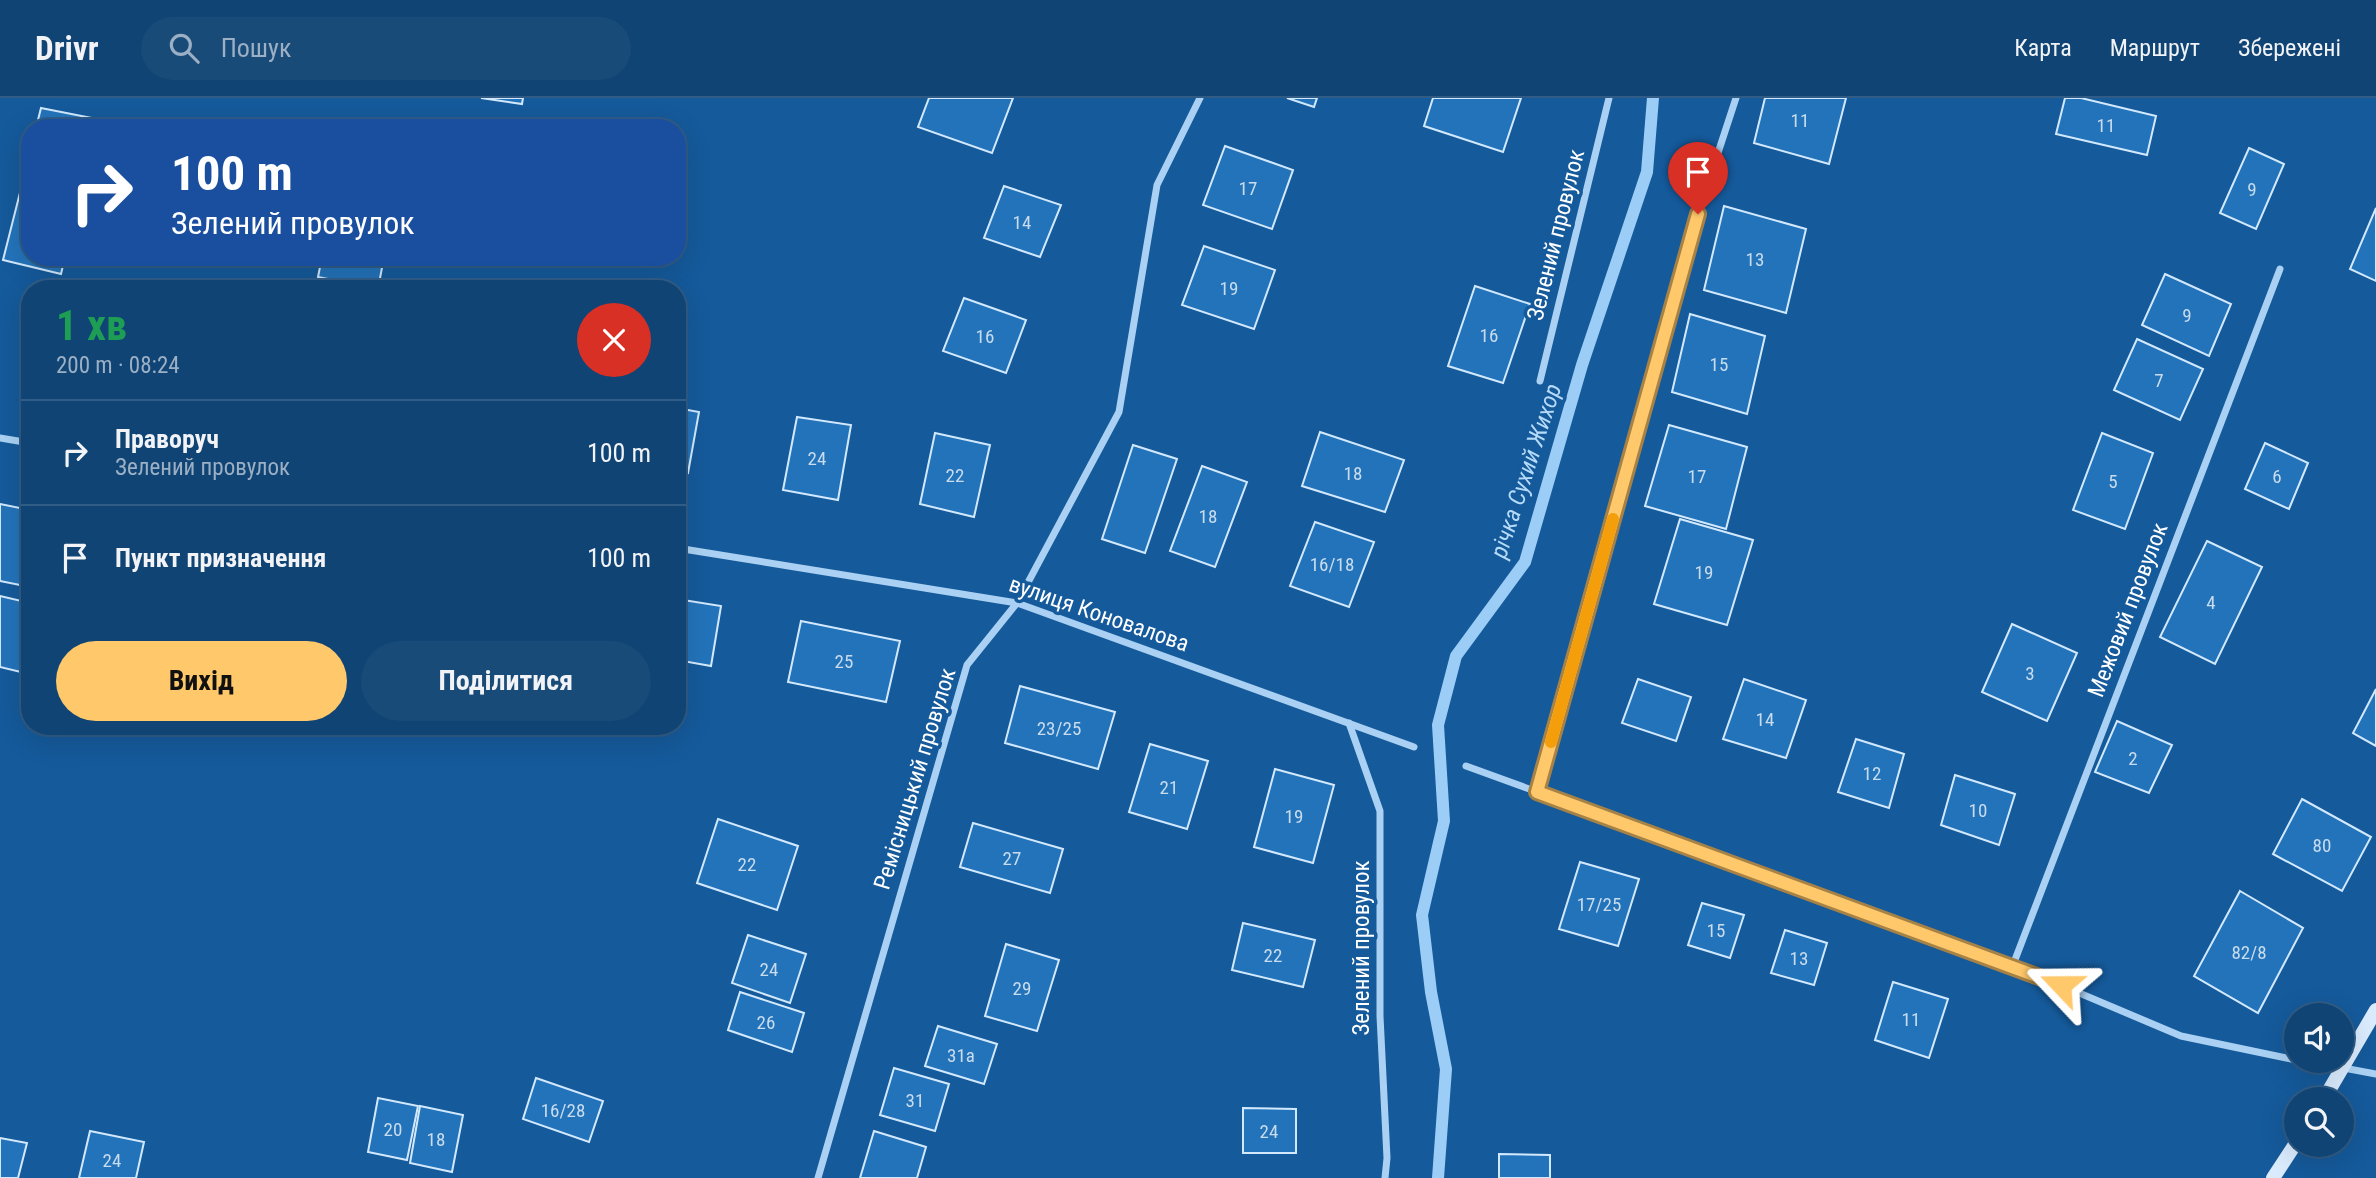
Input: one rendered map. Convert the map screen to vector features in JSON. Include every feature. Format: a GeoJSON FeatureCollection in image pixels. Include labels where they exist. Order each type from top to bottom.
{"type":"FeatureCollection","features":[{"type":"Feature","properties":{"kind":"main road"},"geometry":{"type":"LineString","coordinates":[[2354,1051],[2376,1010]]}},
{"type":"Feature","properties":{"kind":"main road"},"geometry":{"type":"LineString","coordinates":[[2273,1178],[2287,1157]]}},
{"type":"Feature","properties":{"kind":"street","name":"Ремісницький провулок"},"geometry":{"type":"LineString","coordinates":[[818,1178],[967,665],[1017,603],[1119,412],[1157,185],[1200,98]]}},
{"type":"Feature","properties":{"kind":"street","name":"Зелений провулок"},"geometry":{"type":"LineString","coordinates":[[1540,381],[1609,98]]}},
{"type":"Feature","properties":{"kind":"street"},"geometry":{"type":"LineString","coordinates":[[1537,792],[1698,214],[1736,98]]}},
{"type":"Feature","properties":{"kind":"street","name":"Межовий провулок"},"geometry":{"type":"LineString","coordinates":[[2013,965],[2280,269]]}},
{"type":"Feature","properties":{"kind":"street"},"geometry":{"type":"LineString","coordinates":[[0,438],[21,442]]}},
{"type":"Feature","properties":{"kind":"street","name":"вулиця Коновалова"},"geometry":{"type":"LineString","coordinates":[[686,549],[1017,603],[1414,747]]}},
{"type":"Feature","properties":{"kind":"street","name":"Зелений провулок"},"geometry":{"type":"LineString","coordinates":[[1349,723],[1380,811],[1380,1016],[1387,1158],[1385,1178]]}},
{"type":"Feature","properties":{"kind":"street"},"geometry":{"type":"LineString","coordinates":[[1466,766],[2013,965],[2181,1036],[2284,1057]]}},
{"type":"Feature","properties":{"kind":"street"},"geometry":{"type":"LineString","coordinates":[[2354,1071],[2376,1074]]}},
{"type":"Feature","properties":{"kind":"building"},"geometry":{"type":"Polygon","coordinates":[[[481,98],[523,98],[522,104],[481,98]]]}},
{"type":"Feature","properties":{"kind":"building"},"geometry":{"type":"Polygon","coordinates":[[[929,98],[1013,98],[992,153],[918,127],[929,98]]]}},
{"type":"Feature","properties":{"kind":"building"},"geometry":{"type":"Polygon","coordinates":[[[1287,98],[1317,98],[1314,107],[1287,98]]]}},
{"type":"Feature","properties":{"kind":"building"},"geometry":{"type":"Polygon","coordinates":[[[1433,98],[1521,98],[1503,152],[1424,126],[1433,98]]]}},
{"type":"Feature","properties":{"kind":"building"},"geometry":{"type":"Polygon","coordinates":[[[1765,98],[1846,98],[1829,164],[1754,143],[1765,98]]]}},
{"type":"Feature","properties":{"kind":"building"},"geometry":{"type":"Polygon","coordinates":[[[2065,98],[2081,98],[2156,116],[2147,155],[2056,134],[2065,98]]]}},
{"type":"Feature","properties":{"kind":"building"},"geometry":{"type":"Polygon","coordinates":[[[41,108],[97,119],[38,119],[41,108]]]}},
{"type":"Feature","properties":{"kind":"building"},"geometry":{"type":"Polygon","coordinates":[[[1225,146],[1293,170],[1272,229],[1203,205],[1225,146]]]}},
{"type":"Feature","properties":{"kind":"building"},"geometry":{"type":"Polygon","coordinates":[[[2249,148],[2284,164],[2256,229],[2220,213],[2249,148]]]}},
{"type":"Feature","properties":{"kind":"building"},"geometry":{"type":"Polygon","coordinates":[[[1004,186],[1061,205],[1040,257],[984,238],[1004,186]]]}},
{"type":"Feature","properties":{"kind":"building"},"geometry":{"type":"Polygon","coordinates":[[[21,189],[21,264],[3,260],[21,189]]]}},
{"type":"Feature","properties":{"kind":"building"},"geometry":{"type":"Polygon","coordinates":[[[1724,206],[1806,229],[1786,313],[1704,290],[1724,206]]]}},
{"type":"Feature","properties":{"kind":"building"},"geometry":{"type":"Polygon","coordinates":[[[2376,208],[2376,281],[2350,269],[2376,208]]]}},
{"type":"Feature","properties":{"kind":"building"},"geometry":{"type":"Polygon","coordinates":[[[1204,246],[1275,270],[1254,329],[1182,305],[1204,246]]]}},
{"type":"Feature","properties":{"kind":"building"},"geometry":{"type":"Polygon","coordinates":[[[28,266],[63,266],[61,274],[28,266]]]}},
{"type":"Feature","properties":{"kind":"building"},"geometry":{"type":"Polygon","coordinates":[[[320,266],[382,266],[380,280],[333,280],[318,277],[320,266]]]}},
{"type":"Feature","properties":{"kind":"building"},"geometry":{"type":"Polygon","coordinates":[[[2165,274],[2231,304],[2209,356],[2142,325],[2165,274]]]}},
{"type":"Feature","properties":{"kind":"building"},"geometry":{"type":"Polygon","coordinates":[[[1475,286],[1530,304],[1503,383],[1448,366],[1475,286]]]}},
{"type":"Feature","properties":{"kind":"building"},"geometry":{"type":"Polygon","coordinates":[[[964,298],[1026,320],[1006,373],[943,351],[964,298]]]}},
{"type":"Feature","properties":{"kind":"building"},"geometry":{"type":"Polygon","coordinates":[[[1690,314],[1765,336],[1747,414],[1672,392],[1690,314]]]}},
{"type":"Feature","properties":{"kind":"building"},"geometry":{"type":"Polygon","coordinates":[[[2137,339],[2203,369],[2180,420],[2114,390],[2137,339]]]}},
{"type":"Feature","properties":{"kind":"building"},"geometry":{"type":"Polygon","coordinates":[[[686,410],[699,412],[686,473],[686,410]]]}},
{"type":"Feature","properties":{"kind":"building"},"geometry":{"type":"Polygon","coordinates":[[[797,417],[851,425],[838,500],[783,490],[797,417]]]}},
{"type":"Feature","properties":{"kind":"building"},"geometry":{"type":"Polygon","coordinates":[[[1669,425],[1747,447],[1726,529],[1645,506],[1669,425]]]}},
{"type":"Feature","properties":{"kind":"building"},"geometry":{"type":"Polygon","coordinates":[[[1320,432],[1404,460],[1385,512],[1302,486],[1320,432]]]}},
{"type":"Feature","properties":{"kind":"building"},"geometry":{"type":"Polygon","coordinates":[[[935,433],[990,445],[974,517],[920,504],[935,433]]]}},
{"type":"Feature","properties":{"kind":"building"},"geometry":{"type":"Polygon","coordinates":[[[2102,433],[2153,453],[2125,529],[2073,510],[2102,433]]]}},
{"type":"Feature","properties":{"kind":"building"},"geometry":{"type":"Polygon","coordinates":[[[2265,443],[2308,463],[2289,509],[2245,489],[2265,443]]]}},
{"type":"Feature","properties":{"kind":"building"},"geometry":{"type":"Polygon","coordinates":[[[1133,445],[1177,459],[1145,553],[1102,539],[1133,445]]]}},
{"type":"Feature","properties":{"kind":"building"},"geometry":{"type":"Polygon","coordinates":[[[1202,466],[1247,482],[1215,567],[1170,551],[1202,466]]]}},
{"type":"Feature","properties":{"kind":"building"},"geometry":{"type":"Polygon","coordinates":[[[0,504],[21,508],[21,585],[0,581],[0,504]]]}},
{"type":"Feature","properties":{"kind":"building"},"geometry":{"type":"Polygon","coordinates":[[[1680,519],[1753,540],[1727,625],[1654,604],[1680,519]]]}},
{"type":"Feature","properties":{"kind":"building"},"geometry":{"type":"Polygon","coordinates":[[[1315,522],[1374,542],[1349,607],[1290,586],[1315,522]]]}},
{"type":"Feature","properties":{"kind":"building"},"geometry":{"type":"Polygon","coordinates":[[[2207,541],[2262,567],[2215,664],[2160,637],[2207,541]]]}},
{"type":"Feature","properties":{"kind":"building"},"geometry":{"type":"Polygon","coordinates":[[[0,596],[21,601],[21,672],[0,667],[0,596]]]}},
{"type":"Feature","properties":{"kind":"building"},"geometry":{"type":"Polygon","coordinates":[[[686,600],[721,606],[711,666],[686,662],[686,600]]]}},
{"type":"Feature","properties":{"kind":"building"},"geometry":{"type":"Polygon","coordinates":[[[801,621],[900,641],[886,702],[788,682],[801,621]]]}},
{"type":"Feature","properties":{"kind":"building"},"geometry":{"type":"Polygon","coordinates":[[[2012,624],[2077,653],[2047,721],[1982,692],[2012,624]]]}},
{"type":"Feature","properties":{"kind":"building"},"geometry":{"type":"Polygon","coordinates":[[[1638,679],[1691,697],[1676,741],[1622,723],[1638,679]]]}},
{"type":"Feature","properties":{"kind":"building"},"geometry":{"type":"Polygon","coordinates":[[[1744,679],[1806,700],[1786,758],[1723,739],[1744,679]]]}},
{"type":"Feature","properties":{"kind":"building"},"geometry":{"type":"Polygon","coordinates":[[[1020,686],[1115,712],[1098,769],[1005,743],[1020,686]]]}},
{"type":"Feature","properties":{"kind":"building"},"geometry":{"type":"Polygon","coordinates":[[[2376,689],[2376,746],[2353,733],[2376,689]]]}},
{"type":"Feature","properties":{"kind":"building"},"geometry":{"type":"Polygon","coordinates":[[[2117,721],[2172,745],[2149,793],[2095,772],[2117,721]]]}},
{"type":"Feature","properties":{"kind":"building"},"geometry":{"type":"Polygon","coordinates":[[[1856,739],[1904,754],[1889,808],[1838,792],[1856,739]]]}},
{"type":"Feature","properties":{"kind":"building"},"geometry":{"type":"Polygon","coordinates":[[[1150,744],[1208,761],[1187,829],[1129,812],[1150,744]]]}},
{"type":"Feature","properties":{"kind":"building"},"geometry":{"type":"Polygon","coordinates":[[[1275,769],[1334,785],[1313,863],[1254,847],[1275,769]]]}},
{"type":"Feature","properties":{"kind":"building"},"geometry":{"type":"Polygon","coordinates":[[[1955,775],[2015,794],[1999,845],[1941,825],[1955,775]]]}},
{"type":"Feature","properties":{"kind":"building"},"geometry":{"type":"Polygon","coordinates":[[[2302,799],[2371,837],[2342,891],[2273,854],[2302,799]]]}},
{"type":"Feature","properties":{"kind":"building"},"geometry":{"type":"Polygon","coordinates":[[[718,819],[798,846],[777,910],[697,883],[718,819]]]}},
{"type":"Feature","properties":{"kind":"building"},"geometry":{"type":"Polygon","coordinates":[[[973,823],[1063,849],[1050,893],[960,867],[973,823]]]}},
{"type":"Feature","properties":{"kind":"building"},"geometry":{"type":"Polygon","coordinates":[[[1580,862],[1639,879],[1618,946],[1559,929],[1580,862]]]}},
{"type":"Feature","properties":{"kind":"building"},"geometry":{"type":"Polygon","coordinates":[[[2240,891],[2303,928],[2258,1013],[2194,976],[2240,891]]]}},
{"type":"Feature","properties":{"kind":"building"},"geometry":{"type":"Polygon","coordinates":[[[1702,903],[1744,915],[1730,958],[1688,945],[1702,903]]]}},
{"type":"Feature","properties":{"kind":"building"},"geometry":{"type":"Polygon","coordinates":[[[1243,923],[1315,940],[1303,987],[1232,970],[1243,923]]]}},
{"type":"Feature","properties":{"kind":"building"},"geometry":{"type":"Polygon","coordinates":[[[1785,930],[1827,943],[1814,985],[1771,973],[1785,930]]]}},
{"type":"Feature","properties":{"kind":"building"},"geometry":{"type":"Polygon","coordinates":[[[748,935],[806,954],[790,1003],[732,983],[748,935]]]}},
{"type":"Feature","properties":{"kind":"building"},"geometry":{"type":"Polygon","coordinates":[[[1006,944],[1059,960],[1037,1031],[985,1016],[1006,944]]]}},
{"type":"Feature","properties":{"kind":"building"},"geometry":{"type":"Polygon","coordinates":[[[1893,982],[1948,999],[1929,1058],[1875,1040],[1893,982]]]}},
{"type":"Feature","properties":{"kind":"building"},"geometry":{"type":"Polygon","coordinates":[[[740,992],[804,1013],[792,1052],[728,1030],[740,992]]]}},
{"type":"Feature","properties":{"kind":"building"},"geometry":{"type":"Polygon","coordinates":[[[938,1026],[997,1044],[984,1084],[925,1066],[938,1026]]]}},
{"type":"Feature","properties":{"kind":"building"},"geometry":{"type":"Polygon","coordinates":[[[894,1068],[949,1084],[935,1131],[880,1115],[894,1068]]]}},
{"type":"Feature","properties":{"kind":"building"},"geometry":{"type":"Polygon","coordinates":[[[536,1078],[603,1101],[589,1142],[523,1119],[536,1078]]]}},
{"type":"Feature","properties":{"kind":"building"},"geometry":{"type":"Polygon","coordinates":[[[378,1098],[418,1106],[407,1160],[368,1152],[378,1098]]]}},
{"type":"Feature","properties":{"kind":"building"},"geometry":{"type":"Polygon","coordinates":[[[420,1106],[463,1115],[452,1172],[410,1163],[420,1106]]]}},
{"type":"Feature","properties":{"kind":"building"},"geometry":{"type":"Polygon","coordinates":[[[1243,1108],[1296,1109],[1296,1153],[1243,1153],[1243,1108]]]}},
{"type":"Feature","properties":{"kind":"building"},"geometry":{"type":"Polygon","coordinates":[[[90,1131],[144,1142],[136,1178],[79,1178],[90,1131]]]}},
{"type":"Feature","properties":{"kind":"building"},"geometry":{"type":"Polygon","coordinates":[[[874,1131],[926,1147],[917,1178],[860,1178],[874,1131]]]}},
{"type":"Feature","properties":{"kind":"building"},"geometry":{"type":"Polygon","coordinates":[[[0,1138],[27,1143],[18,1178],[0,1178],[0,1138]]]}},
{"type":"Feature","properties":{"kind":"building"},"geometry":{"type":"Polygon","coordinates":[[[1499,1154],[1550,1155],[1550,1178],[1499,1178],[1499,1154]]]}},
{"type":"Feature","properties":{"kind":"waterway","name":"річка Сухий Жихор"},"geometry":{"type":"LineString","coordinates":[[1438,1178],[1446,1069],[1431,992],[1422,915],[1444,821],[1438,725],[1456,656],[1525,562],[1582,365],[1647,172],[1653,98]]}},
{"type":"Feature","properties":{"kind":"slow traffic"},"geometry":{"type":"LineString","coordinates":[[1551,742],[1613,519]]}},
{"type":"Feature","properties":{"kind":"route"},"geometry":{"type":"LineString","coordinates":[[1698,214],[1537,792],[2013,965],[2061,985]]}}]}
